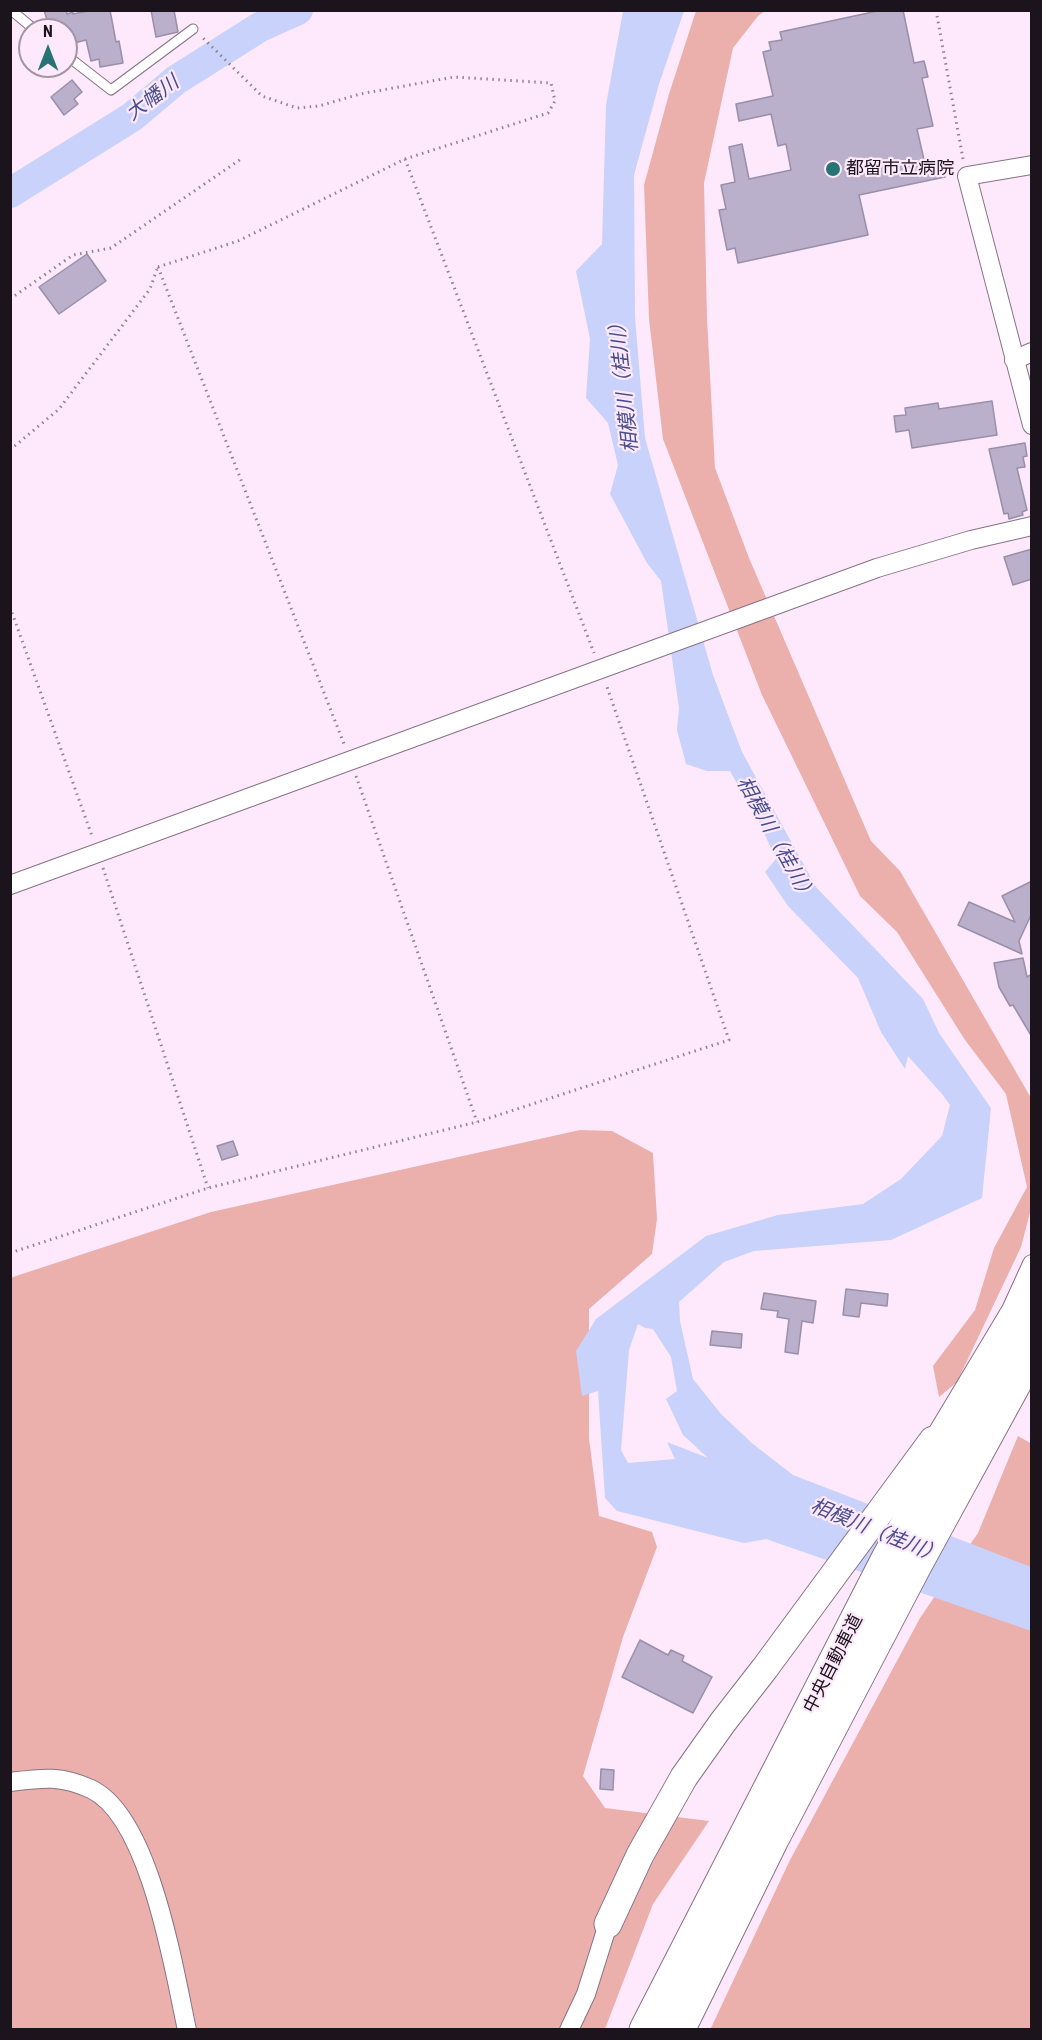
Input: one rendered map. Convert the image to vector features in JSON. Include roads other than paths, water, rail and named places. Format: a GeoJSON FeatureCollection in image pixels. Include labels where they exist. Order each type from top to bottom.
{"type":"FeatureCollection","features":[{"type":"Feature","properties":{"kind":"highway","name":"中央自動車道"},"geometry":{"type":"LineString","coordinates":[[678,2030],[761,1832],[889,1557],[1032,1303]]}},
{"type":"Feature","properties":{"kind":"highway","name":"中央自動車道"},"geometry":{"type":"LineString","coordinates":[[646,2030],[919,1557],[1032,1351]]}},
{"type":"Feature","properties":{"kind":"street"},"geometry":{"type":"LineString","coordinates":[[1032,165],[967,176],[1032,425]]}},
{"type":"Feature","properties":{"kind":"street"},"geometry":{"type":"LineString","coordinates":[[1014,360],[1032,352]]}},
{"type":"Feature","properties":{"kind":"street"},"geometry":{"type":"LineString","coordinates":[[10,885],[629,657],[887,565],[971,540],[1032,526]]}},
{"type":"Feature","properties":{"kind":"street"},"geometry":{"type":"LineString","coordinates":[[569,2030],[586,1994],[608,1924],[640,1855],[684,1777],[933,1440],[1011,1310],[1032,1264]]}},
{"type":"Feature","properties":{"kind":"street"},"geometry":{"type":"LineString","coordinates":[[10,1782],[49,1777],[70,1782],[93,1790],[113,1808],[129,1831],[144,1862],[166,1930],[187,2030]]}},
{"type":"Feature","properties":{"kind":"lane"},"geometry":{"type":"LineString","coordinates":[[78,64],[111,90],[194,29]]}},
{"type":"Feature","properties":{"kind":"water","name":"相模川（桂川）"},"geometry":{"type":"Polygon","coordinates":[[[623,11],[684,11],[659,84],[634,175],[635,317],[645,438],[713,675],[742,752],[816,887],[923,999],[939,1033],[991,1108],[982,1198],[891,1240],[754,1251],[724,1262],[679,1302],[680,1321],[693,1379],[721,1414],[753,1444],[793,1475],[1031,1567],[1031,1631],[766,1539],[744,1543],[617,1511],[605,1498],[598,1391],[582,1396],[576,1351],[596,1319],[706,1236],[778,1215],[863,1204],[901,1179],[942,1136],[950,1105],[908,1056],[905,1069],[881,1032],[858,978],[788,906],[765,872],[776,859],[759,822],[730,771],[707,771],[686,764],[677,730],[679,708],[661,581],[647,563],[610,494],[618,465],[608,423],[586,398],[590,339],[576,271],[602,244],[606,105],[623,11]],[[638,1324],[629,1350],[621,1450],[628,1463],[675,1459],[667,1442],[708,1458],[683,1435],[666,1399],[677,1391],[671,1357],[653,1329],[638,1324]]]}},
{"type":"Feature","properties":{"kind":"waterway","name":"大幡川"},"geometry":{"type":"LineString","coordinates":[[10,193],[132,117],[176,80],[260,27],[298,10]]}},
{"type":"Feature","properties":{"kind":"place","name":"都留市立病院"},"geometry":{"type":"Point","coordinates":[833,169]}}]}
